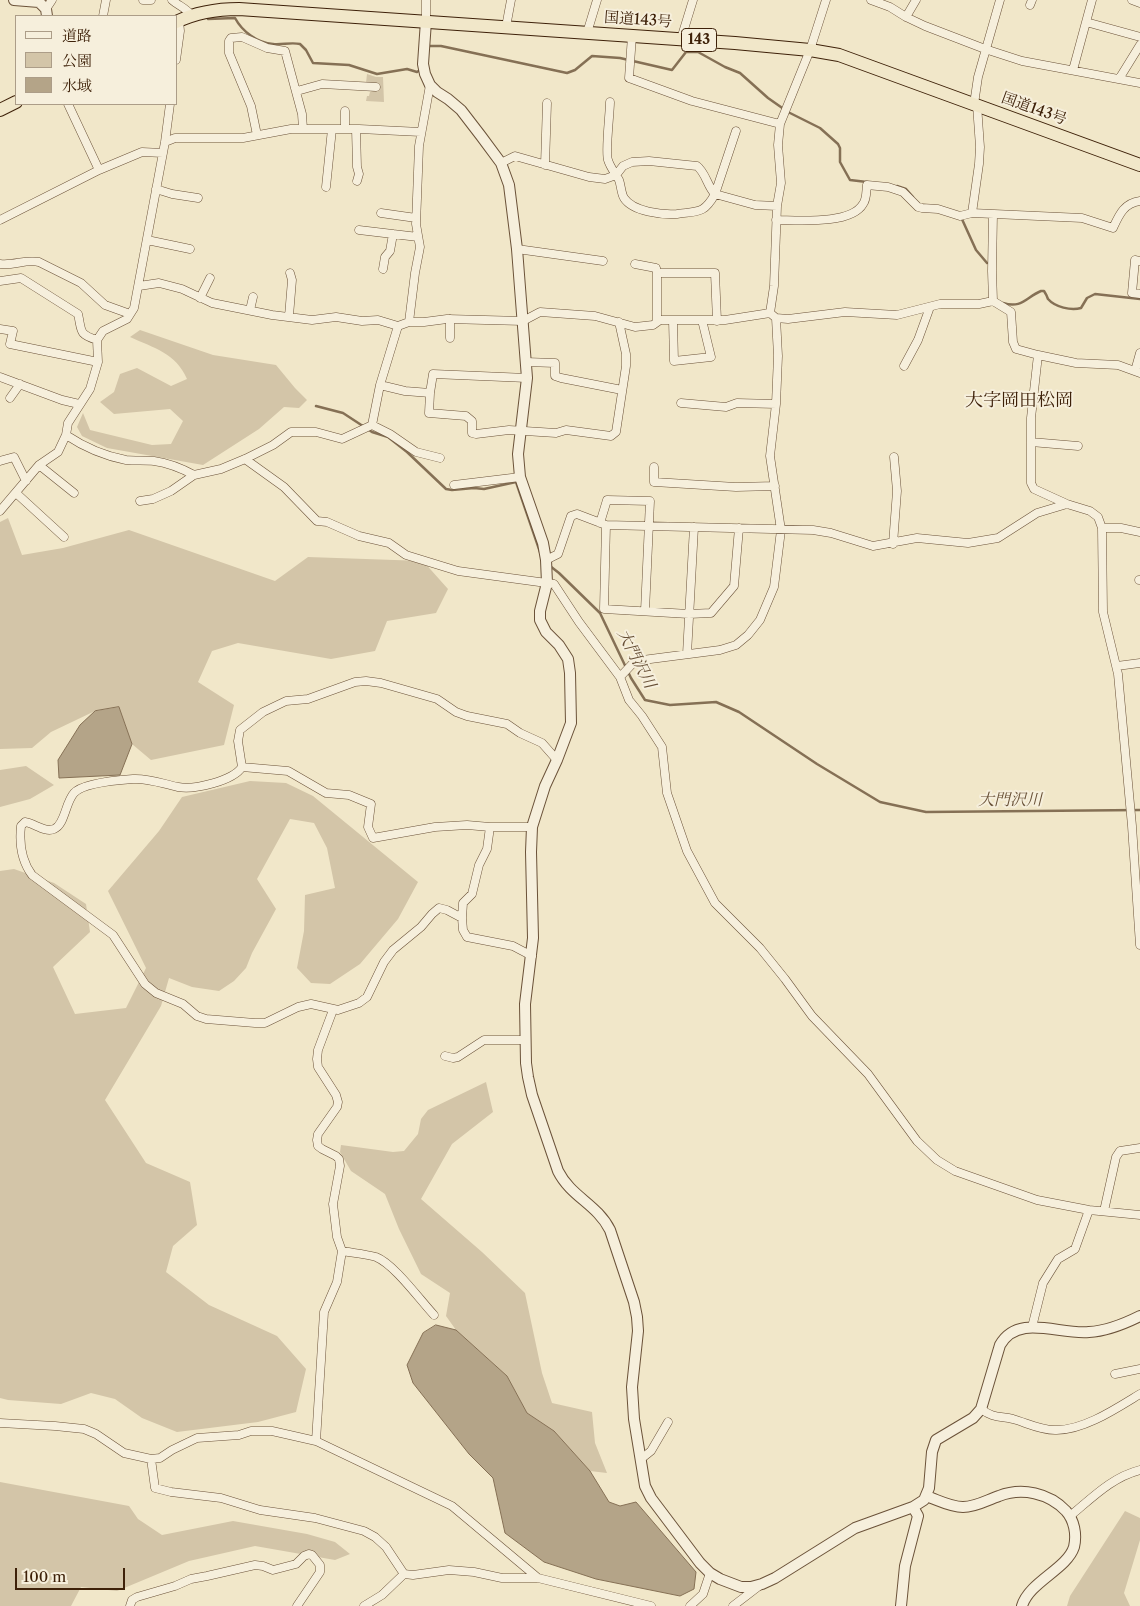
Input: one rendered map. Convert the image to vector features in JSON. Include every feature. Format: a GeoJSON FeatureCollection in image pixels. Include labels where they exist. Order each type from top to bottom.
{"type":"FeatureCollection","features":[{"type":"Feature","properties":{"kind":"highway","name":"国道143号"},"geometry":{"type":"LineString","coordinates":[[178,21],[209,11],[239,9],[506,26],[810,50],[839,55],[1140,165]]}},
{"type":"Feature","properties":{"kind":"highway"},"geometry":{"type":"LineString","coordinates":[[0,110],[15,102]]}},
{"type":"Feature","properties":{"kind":"street"},"geometry":{"type":"LineString","coordinates":[[14,0],[39,2],[48,8]]}},
{"type":"Feature","properties":{"kind":"street"},"geometry":{"type":"LineString","coordinates":[[103,15],[106,0]]}},
{"type":"Feature","properties":{"kind":"street"},"geometry":{"type":"LineString","coordinates":[[143,0],[150,0]]}},
{"type":"Feature","properties":{"kind":"street"},"geometry":{"type":"LineString","coordinates":[[172,0],[179,6],[187,9],[191,15]]}},
{"type":"Feature","properties":{"kind":"street"},"geometry":{"type":"LineString","coordinates":[[426,0],[423,64],[425,74],[430,85],[461,110],[501,162],[509,185],[524,320],[527,378],[518,454],[520,477],[543,543],[546,560],[547,582],[540,611],[540,620],[546,632],[559,645],[568,659],[570,673],[571,723],[545,786],[532,827],[533,938],[525,1004],[526,1063],[532,1095],[558,1171],[563,1181],[572,1191],[598,1212],[605,1221],[610,1230],[634,1302],[638,1331],[632,1387],[634,1420],[645,1486],[651,1498],[700,1563],[710,1572],[720,1579],[741,1587],[762,1584],[776,1578],[856,1528],[920,1504],[930,1488],[932,1452],[936,1440],[973,1418],[980,1409],[1000,1345],[1005,1336],[1022,1328],[1032,1327],[1079,1333],[1089,1332],[1113,1328],[1140,1316]]}},
{"type":"Feature","properties":{"kind":"street"},"geometry":{"type":"LineString","coordinates":[[506,26],[511,0]]}},
{"type":"Feature","properties":{"kind":"street"},"geometry":{"type":"LineString","coordinates":[[587,33],[597,0]]}},
{"type":"Feature","properties":{"kind":"street"},"geometry":{"type":"LineString","coordinates":[[681,39],[693,0]]}},
{"type":"Feature","properties":{"kind":"street"},"geometry":{"type":"LineString","coordinates":[[622,674],[635,661],[720,650],[736,645],[748,635],[760,620],[774,587],[781,530],[770,456],[776,404],[778,356],[773,315],[776,220],[781,183],[778,145],[780,124],[810,50],[826,0]]}},
{"type":"Feature","properties":{"kind":"street"},"geometry":{"type":"LineString","coordinates":[[870,0],[906,17],[985,49],[1022,61],[1140,82]]}},
{"type":"Feature","properties":{"kind":"street"},"geometry":{"type":"LineString","coordinates":[[906,17],[916,0]]}},
{"type":"Feature","properties":{"kind":"street"},"geometry":{"type":"LineString","coordinates":[[972,213],[979,156],[975,104],[978,77],[1000,0]]}},
{"type":"Feature","properties":{"kind":"street"},"geometry":{"type":"LineString","coordinates":[[1073,70],[1092,0]]}},
{"type":"Feature","properties":{"kind":"street"},"geometry":{"type":"LineString","coordinates":[[1132,0],[1140,4]]}},
{"type":"Feature","properties":{"kind":"street"},"geometry":{"type":"LineString","coordinates":[[1086,22],[1140,37]]}},
{"type":"Feature","properties":{"kind":"street"},"geometry":{"type":"LineString","coordinates":[[178,24],[180,31],[178,46]]}},
{"type":"Feature","properties":{"kind":"street"},"geometry":{"type":"LineString","coordinates":[[632,36],[629,78],[692,101],[780,124]]}},
{"type":"Feature","properties":{"kind":"street"},"geometry":{"type":"LineString","coordinates":[[257,135],[251,106],[229,53],[229,41],[231,38],[242,37],[267,48],[285,50],[302,114],[302,129]]}},
{"type":"Feature","properties":{"kind":"street"},"geometry":{"type":"LineString","coordinates":[[1119,79],[1140,45]]}},
{"type":"Feature","properties":{"kind":"street"},"geometry":{"type":"LineString","coordinates":[[297,91],[322,84],[376,87]]}},
{"type":"Feature","properties":{"kind":"street"},"geometry":{"type":"LineString","coordinates":[[409,322],[414,273],[420,246],[416,218],[417,171],[421,132],[430,85]]}},
{"type":"Feature","properties":{"kind":"street"},"geometry":{"type":"LineString","coordinates":[[610,102],[607,159],[621,185],[624,198],[634,207],[642,210],[674,214],[704,210],[710,204],[715,194],[736,131]]}},
{"type":"Feature","properties":{"kind":"street"},"geometry":{"type":"LineString","coordinates":[[545,164],[547,103]]}},
{"type":"Feature","properties":{"kind":"street"},"geometry":{"type":"LineString","coordinates":[[68,105],[99,170]]}},
{"type":"Feature","properties":{"kind":"street"},"geometry":{"type":"LineString","coordinates":[[0,511],[39,465],[58,452],[66,435],[68,423],[90,389],[98,362],[97,340],[103,331],[127,319],[134,308],[166,142],[170,105]]}},
{"type":"Feature","properties":{"kind":"street"},"geometry":{"type":"LineString","coordinates":[[345,111],[345,129]]}},
{"type":"Feature","properties":{"kind":"street"},"geometry":{"type":"LineString","coordinates":[[166,142],[175,138],[235,139],[292,129],[421,132]]}},
{"type":"Feature","properties":{"kind":"street"},"geometry":{"type":"LineString","coordinates":[[326,187],[332,129]]}},
{"type":"Feature","properties":{"kind":"street"},"geometry":{"type":"LineString","coordinates":[[356,129],[357,167],[359,174],[357,181]]}},
{"type":"Feature","properties":{"kind":"street"},"geometry":{"type":"LineString","coordinates":[[0,220],[99,170],[142,152],[163,153]]}},
{"type":"Feature","properties":{"kind":"street"},"geometry":{"type":"LineString","coordinates":[[501,162],[514,156],[589,177],[605,179],[616,175],[623,166],[632,162],[667,162],[697,166],[701,169],[711,190],[715,194],[755,205],[777,206]]}},
{"type":"Feature","properties":{"kind":"street"},"geometry":{"type":"LineString","coordinates":[[776,220],[831,220],[854,213],[866,198],[867,185],[898,190],[903,192],[918,207],[938,209],[961,216],[972,213],[1082,218],[1113,228],[1123,208],[1140,201]]}},
{"type":"Feature","properties":{"kind":"street"},"geometry":{"type":"LineString","coordinates":[[156,190],[198,198]]}},
{"type":"Feature","properties":{"kind":"street"},"geometry":{"type":"LineString","coordinates":[[381,213],[416,218]]}},
{"type":"Feature","properties":{"kind":"street"},"geometry":{"type":"LineString","coordinates":[[993,214],[993,301]]}},
{"type":"Feature","properties":{"kind":"street"},"geometry":{"type":"LineString","coordinates":[[358,230],[418,236]]}},
{"type":"Feature","properties":{"kind":"street"},"geometry":{"type":"LineString","coordinates":[[383,269],[385,257],[390,251],[393,234]]}},
{"type":"Feature","properties":{"kind":"street"},"geometry":{"type":"LineString","coordinates":[[147,240],[190,249]]}},
{"type":"Feature","properties":{"kind":"street"},"geometry":{"type":"LineString","coordinates":[[516,249],[603,260]]}},
{"type":"Feature","properties":{"kind":"street"},"geometry":{"type":"LineString","coordinates":[[0,264],[6,265],[32,260],[39,262],[81,283],[105,305],[130,314]]}},
{"type":"Feature","properties":{"kind":"street"},"geometry":{"type":"LineString","coordinates":[[1140,261],[1135,260],[1132,293],[1140,294]]}},
{"type":"Feature","properties":{"kind":"street"},"geometry":{"type":"LineString","coordinates":[[21,278],[22,262]]}},
{"type":"Feature","properties":{"kind":"street"},"geometry":{"type":"LineString","coordinates":[[635,264],[656,268],[657,322]]}},
{"type":"Feature","properties":{"kind":"street"},"geometry":{"type":"LineString","coordinates":[[289,316],[292,280],[290,273]]}},
{"type":"Feature","properties":{"kind":"street"},"geometry":{"type":"LineString","coordinates":[[657,273],[715,273],[717,320]]}},
{"type":"Feature","properties":{"kind":"street"},"geometry":{"type":"LineString","coordinates":[[0,281],[21,278],[78,314],[79,327],[86,337],[97,340]]}},
{"type":"Feature","properties":{"kind":"street"},"geometry":{"type":"LineString","coordinates":[[200,298],[210,278]]}},
{"type":"Feature","properties":{"kind":"street"},"geometry":{"type":"LineString","coordinates":[[139,286],[159,283],[182,289],[212,303],[312,320],[336,317],[378,320],[398,326],[409,322],[450,319],[524,320],[540,312],[595,316],[635,327],[653,325],[660,320],[717,320],[773,315],[788,319],[844,312],[897,315],[940,304],[979,304],[993,301],[1010,312],[1013,342],[1016,349],[1076,363],[1118,365],[1138,372],[1140,353]]}},
{"type":"Feature","properties":{"kind":"street"},"geometry":{"type":"LineString","coordinates":[[250,310],[253,297]]}},
{"type":"Feature","properties":{"kind":"street"},"geometry":{"type":"LineString","coordinates":[[904,366],[918,340],[930,306]]}},
{"type":"Feature","properties":{"kind":"street"},"geometry":{"type":"LineString","coordinates":[[450,319],[450,338]]}},
{"type":"Feature","properties":{"kind":"street"},"geometry":{"type":"LineString","coordinates":[[673,320],[674,361],[711,357],[702,320]]}},
{"type":"Feature","properties":{"kind":"street"},"geometry":{"type":"LineString","coordinates":[[527,378],[434,374],[430,392],[429,413],[466,416],[472,421],[472,432],[476,434],[508,430],[556,433],[566,430],[611,436],[616,432],[626,354],[619,322]]}},
{"type":"Feature","properties":{"kind":"street"},"geometry":{"type":"LineString","coordinates":[[372,425],[380,386],[398,326]]}},
{"type":"Feature","properties":{"kind":"street"},"geometry":{"type":"LineString","coordinates":[[0,329],[13,331],[10,344],[98,362]]}},
{"type":"Feature","properties":{"kind":"street"},"geometry":{"type":"LineString","coordinates":[[1038,355],[1031,418],[1031,482],[1034,489],[1067,504],[1090,511],[1098,517],[1102,528],[1103,612],[1117,666],[1140,945]]}},
{"type":"Feature","properties":{"kind":"street"},"geometry":{"type":"LineString","coordinates":[[526,362],[554,364],[555,376],[622,390]]}},
{"type":"Feature","properties":{"kind":"street"},"geometry":{"type":"LineString","coordinates":[[0,376],[79,404]]}},
{"type":"Feature","properties":{"kind":"street"},"geometry":{"type":"LineString","coordinates":[[10,398],[20,384]]}},
{"type":"Feature","properties":{"kind":"street"},"geometry":{"type":"LineString","coordinates":[[380,386],[405,391],[430,392]]}},
{"type":"Feature","properties":{"kind":"street"},"geometry":{"type":"LineString","coordinates":[[681,403],[726,407],[737,404],[776,404]]}},
{"type":"Feature","properties":{"kind":"street"},"geometry":{"type":"LineString","coordinates":[[372,425],[416,452],[440,458]]}},
{"type":"Feature","properties":{"kind":"street"},"geometry":{"type":"LineString","coordinates":[[140,501],[153,499],[171,492],[194,475],[221,469],[245,460],[273,445],[291,432],[316,432],[342,439],[372,425]]}},
{"type":"Feature","properties":{"kind":"street"},"geometry":{"type":"LineString","coordinates":[[66,435],[80,445],[94,450],[126,460],[178,466],[194,475]]}},
{"type":"Feature","properties":{"kind":"street"},"geometry":{"type":"LineString","coordinates":[[1031,442],[1078,446]]}},
{"type":"Feature","properties":{"kind":"street"},"geometry":{"type":"LineString","coordinates":[[0,461],[14,457],[26,481]]}},
{"type":"Feature","properties":{"kind":"street"},"geometry":{"type":"LineString","coordinates":[[893,544],[896,491],[894,458]]}},
{"type":"Feature","properties":{"kind":"street"},"geometry":{"type":"LineString","coordinates":[[245,460],[284,487],[318,522],[327,522],[359,536],[389,543],[406,556],[450,569],[554,584],[579,622],[622,674],[629,700],[662,747],[667,793],[687,851],[715,903],[760,948],[812,1016],[868,1074],[917,1141],[937,1160],[955,1171],[1038,1200],[1089,1210],[1140,1215]]}},
{"type":"Feature","properties":{"kind":"street"},"geometry":{"type":"LineString","coordinates":[[39,465],[74,493]]}},
{"type":"Feature","properties":{"kind":"street"},"geometry":{"type":"LineString","coordinates":[[654,467],[654,482],[736,487],[775,486]]}},
{"type":"Feature","properties":{"kind":"street"},"geometry":{"type":"LineString","coordinates":[[454,484],[520,477]]}},
{"type":"Feature","properties":{"kind":"street"},"geometry":{"type":"LineString","coordinates":[[16,493],[64,536]]}},
{"type":"Feature","properties":{"kind":"street"},"geometry":{"type":"LineString","coordinates":[[645,611],[650,501],[607,500],[603,524],[604,609],[690,614],[711,613],[734,586],[739,528]]}},
{"type":"Feature","properties":{"kind":"street"},"geometry":{"type":"LineString","coordinates":[[546,560],[558,554],[571,516],[577,514],[603,524],[813,530],[831,533],[873,546],[893,544],[917,538],[968,543],[998,538],[1038,513],[1067,504]]}},
{"type":"Feature","properties":{"kind":"street"},"geometry":{"type":"LineString","coordinates":[[687,654],[694,527]]}},
{"type":"Feature","properties":{"kind":"street"},"geometry":{"type":"LineString","coordinates":[[1102,528],[1121,528],[1140,532]]}},
{"type":"Feature","properties":{"kind":"street"},"geometry":{"type":"LineString","coordinates":[[1117,666],[1140,663]]}},
{"type":"Feature","properties":{"kind":"street"},"geometry":{"type":"LineString","coordinates":[[462,918],[439,908],[421,928],[393,950],[384,962],[368,997],[359,1004],[333,1010],[311,1004],[298,1007],[265,1023],[255,1024],[206,1019],[198,1016],[183,1004],[156,993],[145,984],[113,935],[32,875],[25,866],[22,855],[21,826],[25,822],[32,823],[45,830],[53,830],[60,825],[68,802],[75,791],[87,786],[134,779],[147,779],[188,788],[228,778],[239,772],[242,767],[238,741],[240,730],[263,712],[286,701],[308,698],[355,682],[381,682],[437,699],[456,712],[467,716],[507,724],[520,733],[542,743],[557,760]]}},
{"type":"Feature","properties":{"kind":"street"},"geometry":{"type":"LineString","coordinates":[[242,767],[288,771],[326,793],[349,795],[372,804],[368,827],[373,838],[435,827],[467,825],[532,827]]}},
{"type":"Feature","properties":{"kind":"street"},"geometry":{"type":"LineString","coordinates":[[490,827],[487,849],[479,866],[472,894],[464,903],[463,930],[467,937],[513,946],[532,956]]}},
{"type":"Feature","properties":{"kind":"street"},"geometry":{"type":"LineString","coordinates":[[316,1441],[324,1312],[337,1282],[342,1250],[337,1237],[333,1204],[340,1166],[339,1160],[336,1156],[318,1146],[317,1140],[318,1134],[337,1107],[338,1102],[336,1095],[318,1067],[317,1059],[318,1050],[333,1010]]}},
{"type":"Feature","properties":{"kind":"street"},"geometry":{"type":"LineString","coordinates":[[445,1056],[458,1057],[484,1040],[526,1040]]}},
{"type":"Feature","properties":{"kind":"street"},"geometry":{"type":"LineString","coordinates":[[1104,1211],[1116,1157],[1120,1151],[1140,1148]]}},
{"type":"Feature","properties":{"kind":"street"},"geometry":{"type":"LineString","coordinates":[[1032,1327],[1043,1283],[1058,1258],[1074,1249],[1089,1210]]}},
{"type":"Feature","properties":{"kind":"street"},"geometry":{"type":"LineString","coordinates":[[342,1250],[376,1257],[385,1262],[434,1315]]}},
{"type":"Feature","properties":{"kind":"street"},"geometry":{"type":"LineString","coordinates":[[1115,1374],[1140,1369]]}},
{"type":"Feature","properties":{"kind":"street"},"geometry":{"type":"LineString","coordinates":[[980,1409],[989,1415],[1054,1430],[1070,1428],[1105,1416],[1140,1394]]}},
{"type":"Feature","properties":{"kind":"street"},"geometry":{"type":"LineString","coordinates":[[641,1459],[651,1451],[668,1422]]}},
{"type":"Feature","properties":{"kind":"street"},"geometry":{"type":"LineString","coordinates":[[0,1423],[84,1429],[96,1434],[124,1453],[151,1459],[160,1458],[197,1438],[239,1435],[251,1431],[272,1432],[316,1441],[452,1506],[538,1578]]}},
{"type":"Feature","properties":{"kind":"street"},"geometry":{"type":"LineString","coordinates":[[151,1459],[155,1488],[171,1492],[221,1498],[260,1510],[315,1518],[364,1531],[386,1547],[404,1574],[413,1575],[449,1570],[474,1572],[502,1578],[538,1578],[651,1606]]}},
{"type":"Feature","properties":{"kind":"street"},"geometry":{"type":"LineString","coordinates":[[1070,1516],[1113,1481],[1127,1473],[1140,1470]]}},
{"type":"Feature","properties":{"kind":"street"},"geometry":{"type":"LineString","coordinates":[[926,1496],[954,1506],[968,1507],[1007,1493],[1028,1492],[1048,1498],[1063,1508],[1070,1516],[1075,1527],[1074,1547],[1063,1562],[1026,1597],[1022,1606]]}},
{"type":"Feature","properties":{"kind":"street"},"geometry":{"type":"LineString","coordinates":[[901,1606],[905,1566],[918,1516],[913,1507]]}},
{"type":"Feature","properties":{"kind":"street"},"geometry":{"type":"LineString","coordinates":[[130,1606],[132,1600],[137,1597],[175,1586],[191,1579],[255,1565],[273,1570],[296,1564],[309,1554],[320,1565],[320,1572],[297,1606]]}},
{"type":"Feature","properties":{"kind":"street"},"geometry":{"type":"LineString","coordinates":[[690,1606],[704,1594],[710,1572]]}},
{"type":"Feature","properties":{"kind":"street"},"geometry":{"type":"LineString","coordinates":[[364,1606],[382,1595],[404,1574]]}},
{"type":"Feature","properties":{"kind":"street"},"geometry":{"type":"LineString","coordinates":[[733,1606],[762,1584]]}},
{"type":"Feature","properties":{"kind":"green space"},"geometry":{"type":"Polygon","coordinates":[[[367,74],[383,77],[384,102],[366,101],[370,92],[376,90],[366,83],[367,74]]]}},
{"type":"Feature","properties":{"kind":"green space"},"geometry":{"type":"Polygon","coordinates":[[[140,330],[213,355],[276,365],[307,400],[299,408],[284,407],[259,429],[203,465],[107,448],[82,436],[77,427],[83,413],[90,430],[152,445],[171,444],[183,421],[170,409],[114,414],[100,402],[114,392],[120,374],[137,368],[171,386],[187,379],[177,363],[170,357],[156,348],[130,337],[140,330]]]}},
{"type":"Feature","properties":{"kind":"green space"},"geometry":{"type":"Polygon","coordinates":[[[8,518],[22,555],[63,548],[129,530],[275,581],[308,557],[423,561],[448,589],[436,613],[387,621],[375,651],[331,659],[238,643],[212,651],[198,682],[234,705],[224,745],[151,760],[132,744],[119,707],[95,711],[51,732],[32,748],[0,749],[0,522],[8,518]]]}},
{"type":"Feature","properties":{"kind":"green space"},"geometry":{"type":"Polygon","coordinates":[[[26,766],[54,785],[30,799],[0,807],[0,770],[26,766]]]}},
{"type":"Feature","properties":{"kind":"green space"},"geometry":{"type":"Polygon","coordinates":[[[250,781],[286,783],[313,796],[418,882],[398,919],[360,964],[330,984],[311,983],[297,968],[304,931],[305,895],[335,888],[327,848],[314,823],[290,819],[257,879],[276,909],[246,968],[234,981],[219,991],[192,987],[169,978],[161,1006],[105,1100],[146,1163],[190,1182],[197,1225],[173,1246],[166,1272],[209,1305],[277,1336],[306,1369],[296,1412],[258,1422],[177,1432],[142,1418],[115,1399],[91,1393],[61,1404],[0,1398],[0,871],[14,869],[54,883],[86,904],[90,932],[53,967],[75,1014],[126,1008],[146,968],[108,891],[159,831],[182,797],[250,781]]]}},
{"type":"Feature","properties":{"kind":"green space"},"geometry":{"type":"Polygon","coordinates":[[[486,1082],[493,1112],[452,1144],[421,1199],[482,1252],[525,1293],[542,1373],[552,1403],[592,1412],[595,1443],[607,1473],[590,1471],[554,1431],[527,1413],[507,1376],[456,1330],[446,1316],[450,1293],[421,1274],[399,1229],[385,1194],[351,1171],[340,1152],[341,1145],[393,1152],[404,1151],[418,1134],[421,1119],[428,1110],[486,1082]]]}},
{"type":"Feature","properties":{"kind":"green space"},"geometry":{"type":"Polygon","coordinates":[[[0,1482],[129,1506],[138,1519],[162,1535],[233,1521],[307,1534],[335,1542],[350,1554],[335,1560],[255,1546],[189,1561],[117,1591],[81,1587],[71,1606],[0,1606],[0,1482]]]}},
{"type":"Feature","properties":{"kind":"green space"},"geometry":{"type":"Polygon","coordinates":[[[1125,1511],[1140,1518],[1140,1540],[1124,1593],[1130,1606],[1067,1606],[1070,1596],[1125,1511]]]}},
{"type":"Feature","properties":{"kind":"water"},"geometry":{"type":"Polygon","coordinates":[[[119,707],[132,744],[120,775],[59,778],[58,760],[80,725],[95,711],[119,707]]]}},
{"type":"Feature","properties":{"kind":"water"},"geometry":{"type":"Polygon","coordinates":[[[436,1325],[456,1330],[507,1376],[527,1413],[554,1431],[590,1471],[609,1502],[620,1506],[636,1502],[696,1572],[694,1589],[680,1596],[596,1579],[544,1562],[505,1533],[493,1478],[469,1454],[413,1383],[407,1365],[423,1333],[436,1325]]]}},
{"type":"Feature","properties":{"kind":"waterway"},"geometry":{"type":"LineString","coordinates":[[208,19],[235,18],[246,32],[256,39],[273,44],[300,44],[306,50],[313,63],[349,65],[377,74],[407,69],[417,72],[420,70]]}},
{"type":"Feature","properties":{"kind":"waterway"},"geometry":{"type":"LineString","coordinates":[[428,47],[441,46],[567,73],[575,70],[592,56],[620,58],[672,70],[686,52],[698,52],[740,73],[768,98],[788,112],[820,128],[838,144],[840,148],[840,162],[850,180],[867,182]]}},
{"type":"Feature","properties":{"kind":"waterway"},"geometry":{"type":"LineString","coordinates":[[897,186],[906,189],[913,197]]}},
{"type":"Feature","properties":{"kind":"waterway"},"geometry":{"type":"LineString","coordinates":[[961,217],[976,250],[987,263]]}},
{"type":"Feature","properties":{"kind":"waterway"},"geometry":{"type":"LineString","coordinates":[[1003,303],[1019,303],[1041,291],[1044,291],[1048,299],[1055,304],[1063,308],[1073,309],[1081,308],[1087,298],[1095,294],[1140,299]]}},
{"type":"Feature","properties":{"kind":"waterway","name":"大門沢川"},"geometry":{"type":"LineString","coordinates":[[316,406],[343,413],[372,432],[388,437],[407,452],[446,489],[484,489],[516,482],[540,552]]}},
{"type":"Feature","properties":{"kind":"waterway","name":"大門沢川"},"geometry":{"type":"LineString","coordinates":[[550,566],[600,613],[631,678],[645,700],[670,705],[716,702],[739,712],[817,764],[880,802],[926,812],[1140,810]]}},
{"type":"Feature","properties":{"kind":"district","name":"大字岡田松岡"},"geometry":{"type":"Point","coordinates":[1019,401]}}]}
